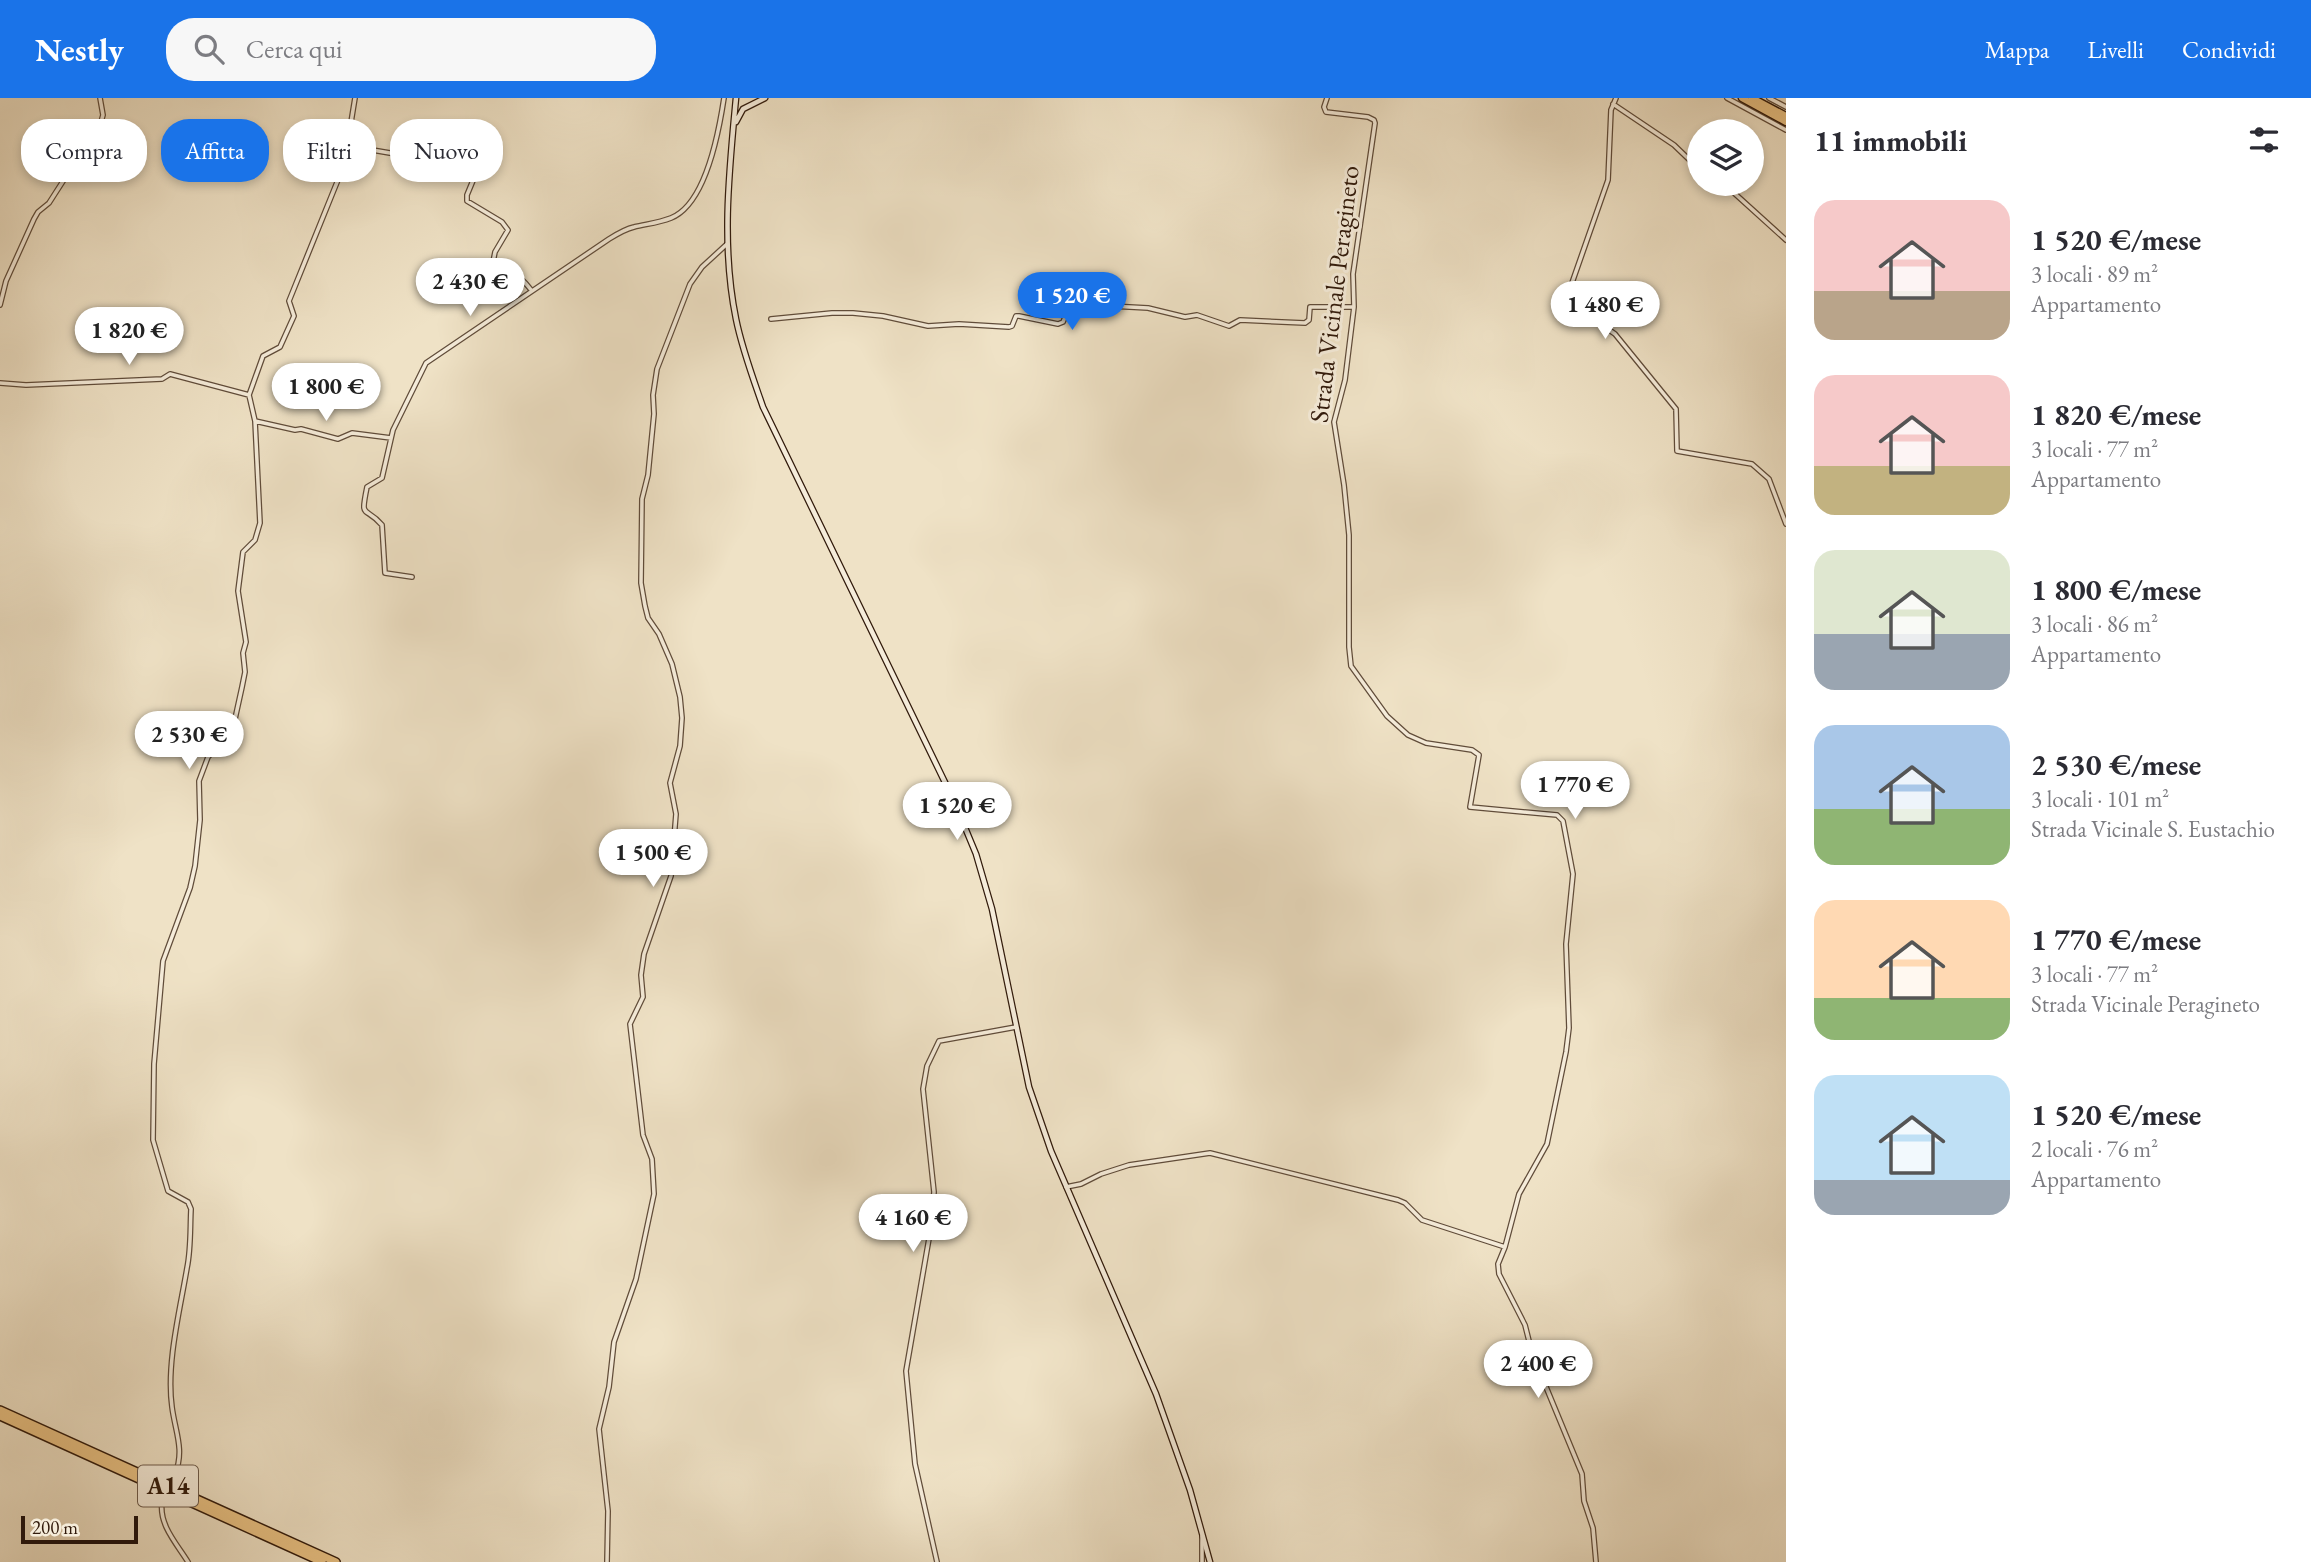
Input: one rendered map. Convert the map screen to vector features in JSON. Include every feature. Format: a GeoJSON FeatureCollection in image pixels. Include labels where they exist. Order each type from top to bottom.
{"type":"FeatureCollection","features":[{"type":"Feature","properties":{"kind":"highway"},"geometry":{"type":"LineString","coordinates":[[1742,98],[1786,122]]}},
{"type":"Feature","properties":{"kind":"highway"},"geometry":{"type":"LineString","coordinates":[[1752,98],[1786,116]]}},
{"type":"Feature","properties":{"kind":"highway","name":"A14"},"geometry":{"type":"LineString","coordinates":[[0,1410],[336,1562]]}},
{"type":"Feature","properties":{"kind":"highway","name":"A14"},"geometry":{"type":"LineString","coordinates":[[0,1416],[322,1562]]}},
{"type":"Feature","properties":{"kind":"main road"},"geometry":{"type":"LineString","coordinates":[[765,98],[762,102],[750,104],[736,98],[727,195],[727,244],[736,319],[747,363],[763,407],[949,791],[976,855],[992,909],[1036,1111],[1156,1394],[1190,1490],[1210,1562]]}},
{"type":"Feature","properties":{"kind":"main road"},"geometry":{"type":"LineString","coordinates":[[733,129],[738,115],[750,104]]}},
{"type":"Feature","properties":{"kind":"street"},"geometry":{"type":"LineString","coordinates":[[0,305],[6,281],[34,219],[49,203],[101,122],[103,116],[100,98]]}},
{"type":"Feature","properties":{"kind":"street"},"geometry":{"type":"LineString","coordinates":[[352,119],[355,98]]}},
{"type":"Feature","properties":{"kind":"street"},"geometry":{"type":"LineString","coordinates":[[412,577],[385,573],[382,525],[363,510],[367,488],[382,478],[391,438],[426,363],[625,230],[674,217],[702,182],[713,154],[724,98]]}},
{"type":"Feature","properties":{"kind":"street","name":"Strada Vicinale Peragineto"},"geometry":{"type":"LineString","coordinates":[[1327,98],[1324,107],[1326,112],[1368,117],[1375,123],[1353,274],[1354,307],[1345,380],[1334,422],[1349,535],[1349,647],[1353,671],[1393,722],[1408,735],[1426,743],[1472,750],[1479,754],[1470,807],[1560,817],[1573,874],[1566,944],[1569,1028],[1561,1079],[1546,1144],[1519,1194],[1505,1247]]}},
{"type":"Feature","properties":{"kind":"street"},"geometry":{"type":"LineString","coordinates":[[1615,98],[1611,110],[1608,180],[1566,300],[1615,334],[1676,409],[1677,451],[1752,464],[1769,479],[1786,524]]}},
{"type":"Feature","properties":{"kind":"street"},"geometry":{"type":"LineString","coordinates":[[1727,98],[1786,130]]}},
{"type":"Feature","properties":{"kind":"street"},"geometry":{"type":"LineString","coordinates":[[1769,98],[1786,107]]}},
{"type":"Feature","properties":{"kind":"street"},"geometry":{"type":"LineString","coordinates":[[1613,104],[1674,145],[1687,157]]}},
{"type":"Feature","properties":{"kind":"street"},"geometry":{"type":"LineString","coordinates":[[376,151],[419,158],[451,171],[461,168],[472,173],[474,178],[467,201],[502,222],[508,230],[495,252],[493,262],[509,269],[532,291]]}},
{"type":"Feature","properties":{"kind":"street"},"geometry":{"type":"LineString","coordinates":[[188,1562],[164,1525],[161,1510],[181,1454],[170,1384],[177,1320],[188,1266],[191,1209],[188,1202],[168,1191],[153,1148],[154,1064],[163,961],[190,888],[195,866],[200,820],[199,781],[208,757],[233,728],[244,680],[243,653],[246,635],[238,591],[243,552],[255,540],[261,523],[255,421],[249,396],[263,356],[280,347],[293,318],[289,306],[291,295],[339,182]]}},
{"type":"Feature","properties":{"kind":"street"},"geometry":{"type":"LineString","coordinates":[[1737,196],[1786,240]]}},
{"type":"Feature","properties":{"kind":"street"},"geometry":{"type":"LineString","coordinates":[[607,1562],[608,1511],[600,1425],[610,1381],[614,1342],[636,1279],[655,1189],[650,1149],[643,1135],[631,1024],[642,1001],[644,954],[671,876],[676,814],[670,783],[680,746],[682,718],[672,664],[659,634],[648,618],[645,606],[641,583],[641,512],[648,475],[657,369],[690,284],[702,267],[727,244]]}},
{"type":"Feature","properties":{"kind":"street"},"geometry":{"type":"LineString","coordinates":[[771,318],[843,313],[883,316],[928,326],[959,324],[1009,327],[1016,316],[1020,316],[1058,324],[1063,322],[1072,301],[1078,299],[1111,306],[1148,308],[1187,317],[1197,315],[1230,326],[1240,320],[1305,323],[1309,320],[1310,307],[1354,307]]}},
{"type":"Feature","properties":{"kind":"street"},"geometry":{"type":"LineString","coordinates":[[0,383],[26,385],[163,379],[170,374],[249,396]]}},
{"type":"Feature","properties":{"kind":"street"},"geometry":{"type":"LineString","coordinates":[[255,421],[338,439],[352,433],[391,438]]}},
{"type":"Feature","properties":{"kind":"street"},"geometry":{"type":"LineString","coordinates":[[937,1562],[915,1464],[906,1371],[931,1227],[934,1192],[923,1088],[927,1066],[939,1041],[1016,1027]]}},
{"type":"Feature","properties":{"kind":"street"},"geometry":{"type":"LineString","coordinates":[[1066,1187],[1081,1184],[1129,1165],[1210,1153],[1398,1200],[1405,1203],[1422,1220],[1505,1247],[1498,1264],[1499,1274],[1524,1325],[1532,1353],[1581,1474],[1584,1501],[1593,1528],[1596,1562]]}},
{"type":"Feature","properties":{"kind":"street"},"geometry":{"type":"LineString","coordinates":[[1202,1535],[1202,1562]]}}]}
